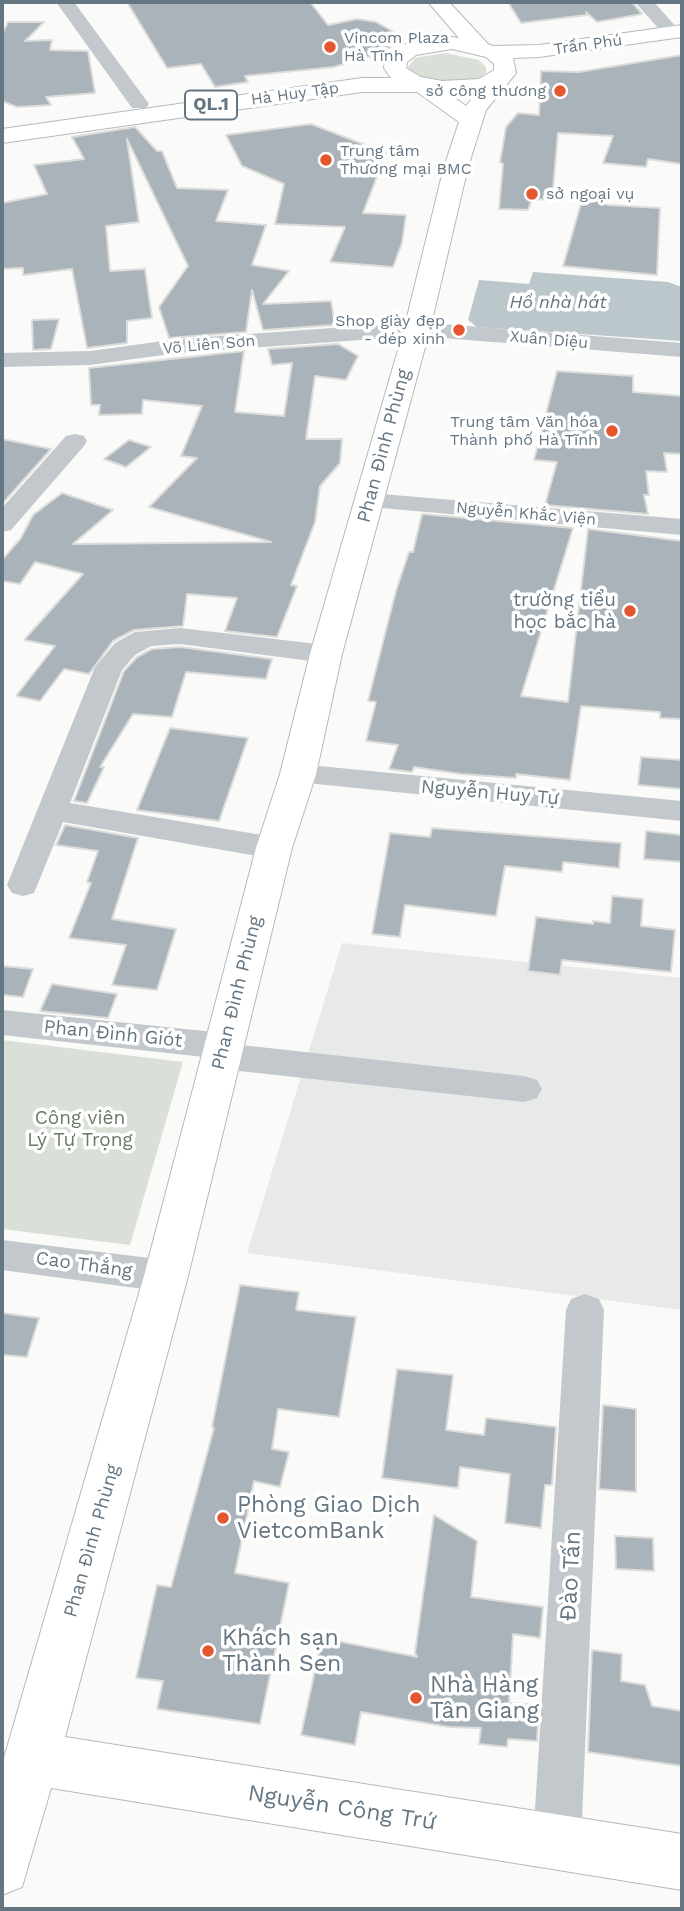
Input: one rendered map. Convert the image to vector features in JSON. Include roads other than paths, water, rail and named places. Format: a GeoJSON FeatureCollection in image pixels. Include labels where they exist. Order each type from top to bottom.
{"type":"FeatureCollection","features":[{"type":"Feature","properties":{"kind":"main road"},"geometry":{"type":"LineString","coordinates":[[438,2],[453,20],[505,62],[502,76]]}},
{"type":"Feature","properties":{"kind":"main road"},"geometry":{"type":"LineString","coordinates":[[453,20],[577,47]]}},
{"type":"Feature","properties":{"kind":"main road","name":"Trần Phú"},"geometry":{"type":"LineString","coordinates":[[486,49],[577,47],[679,35]]}},
{"type":"Feature","properties":{"kind":"main road","name":"Trần Phú"},"geometry":{"type":"LineString","coordinates":[[502,76],[679,35]]}},
{"type":"Feature","properties":{"kind":"main road","name":"QL.1"},"geometry":{"type":"LineString","coordinates":[[407,47],[442,44],[486,49]]}},
{"type":"Feature","properties":{"kind":"main road","name":"Hà Huy Tập"},"geometry":{"type":"LineString","coordinates":[[2,124],[347,75],[407,47]]}},
{"type":"Feature","properties":{"kind":"main road"},"geometry":{"type":"LineString","coordinates":[[407,47],[397,72],[422,85],[471,120]]}},
{"type":"Feature","properties":{"kind":"main road","name":"QL.1"},"geometry":{"type":"LineString","coordinates":[[422,85],[464,88],[502,76]]}},
{"type":"Feature","properties":{"kind":"main road","name":"Phan Đình Phùng"},"geometry":{"type":"LineString","coordinates":[[2,1867],[16,1756],[166,1276],[274,848],[298,775],[326,654],[416,329],[456,167],[475,109],[502,76]]}},
{"type":"Feature","properties":{"kind":"main road","name":"Hà Huy Tập"},"geometry":{"type":"LineString","coordinates":[[2,136],[331,88],[422,85]]}},
{"type":"Feature","properties":{"kind":"main road","name":"Nguyễn Công Trứ"},"geometry":{"type":"LineString","coordinates":[[16,1756],[682,1862]]}},
{"type":"Feature","properties":{"kind":"street"},"geometry":{"type":"LineString","coordinates":[[65,2],[139,104]]}},
{"type":"Feature","properties":{"kind":"street"},"geometry":{"type":"LineString","coordinates":[[644,2],[679,35]]}},
{"type":"Feature","properties":{"kind":"street","name":"Xuân Diệu"},"geometry":{"type":"LineString","coordinates":[[416,329],[682,350]]}},
{"type":"Feature","properties":{"kind":"street","name":"Võ Liên Sơn"},"geometry":{"type":"LineString","coordinates":[[2,359],[90,358],[178,346],[416,329]]}},
{"type":"Feature","properties":{"kind":"street"},"geometry":{"type":"LineString","coordinates":[[2,524],[75,441]]}},
{"type":"Feature","properties":{"kind":"street","name":"Nguyễn Khắc Viện"},"geometry":{"type":"LineString","coordinates":[[369,501],[682,527]]}},
{"type":"Feature","properties":{"kind":"street"},"geometry":{"type":"LineString","coordinates":[[23,885],[109,667],[135,642],[154,636],[180,636],[326,654]]}},
{"type":"Feature","properties":{"kind":"street","name":"Nguyễn Huy Tự"},"geometry":{"type":"LineString","coordinates":[[298,775],[682,811]]}},
{"type":"Feature","properties":{"kind":"street"},"geometry":{"type":"LineString","coordinates":[[53,810],[274,848]]}},
{"type":"Feature","properties":{"kind":"street","name":"Phan Đình Giót"},"geometry":{"type":"LineString","coordinates":[[2,1022],[524,1089]]}},
{"type":"Feature","properties":{"kind":"street","name":"Cao Thắng"},"geometry":{"type":"LineString","coordinates":[[2,1255],[166,1276]]}},
{"type":"Feature","properties":{"kind":"street","name":"Đào Tấn"},"geometry":{"type":"LineString","coordinates":[[557,1842],[585,1310]]}},
{"type":"Feature","properties":{"kind":"water","name":"Hồ nhà hát"},"geometry":{"type":"Polygon","coordinates":[[[533,272],[668,282],[682,287],[682,341],[477,327],[468,320],[479,280],[529,284],[533,272]]]}},
{"type":"Feature","properties":{"kind":"place","name":"Vincom Plaza Hà Tĩnh"},"geometry":{"type":"Point","coordinates":[330,47]}},
{"type":"Feature","properties":{"kind":"place","name":"sở công thương"},"geometry":{"type":"Point","coordinates":[560,91]}},
{"type":"Feature","properties":{"kind":"place","name":"Trung tâm Thương mại BMC"},"geometry":{"type":"Point","coordinates":[326,160]}},
{"type":"Feature","properties":{"kind":"place","name":"sở ngoại vụ"},"geometry":{"type":"Point","coordinates":[532,194]}},
{"type":"Feature","properties":{"kind":"place","name":"Shop giày đẹp - dép xinh"},"geometry":{"type":"Point","coordinates":[459,330]}},
{"type":"Feature","properties":{"kind":"place","name":"Trung tâm Văn hóa Thành phố Hà Tĩnh"},"geometry":{"type":"Point","coordinates":[612,431]}},
{"type":"Feature","properties":{"kind":"place","name":"trường tiểu học bắc hà"},"geometry":{"type":"Point","coordinates":[630,611]}},
{"type":"Feature","properties":{"kind":"place","name":"Phòng Giao Dịch VietcomBank"},"geometry":{"type":"Point","coordinates":[223,1518]}},
{"type":"Feature","properties":{"kind":"place","name":"Khách sạn Thành Sen"},"geometry":{"type":"Point","coordinates":[208,1651]}},
{"type":"Feature","properties":{"kind":"place","name":"Nhà Hàng Tân Giang"},"geometry":{"type":"Point","coordinates":[416,1698]}},
{"type":"Feature","properties":{"kind":"park label","name":"Công viên Lý Tự Trọng"},"geometry":{"type":"Point","coordinates":[80,1129]}}]}
